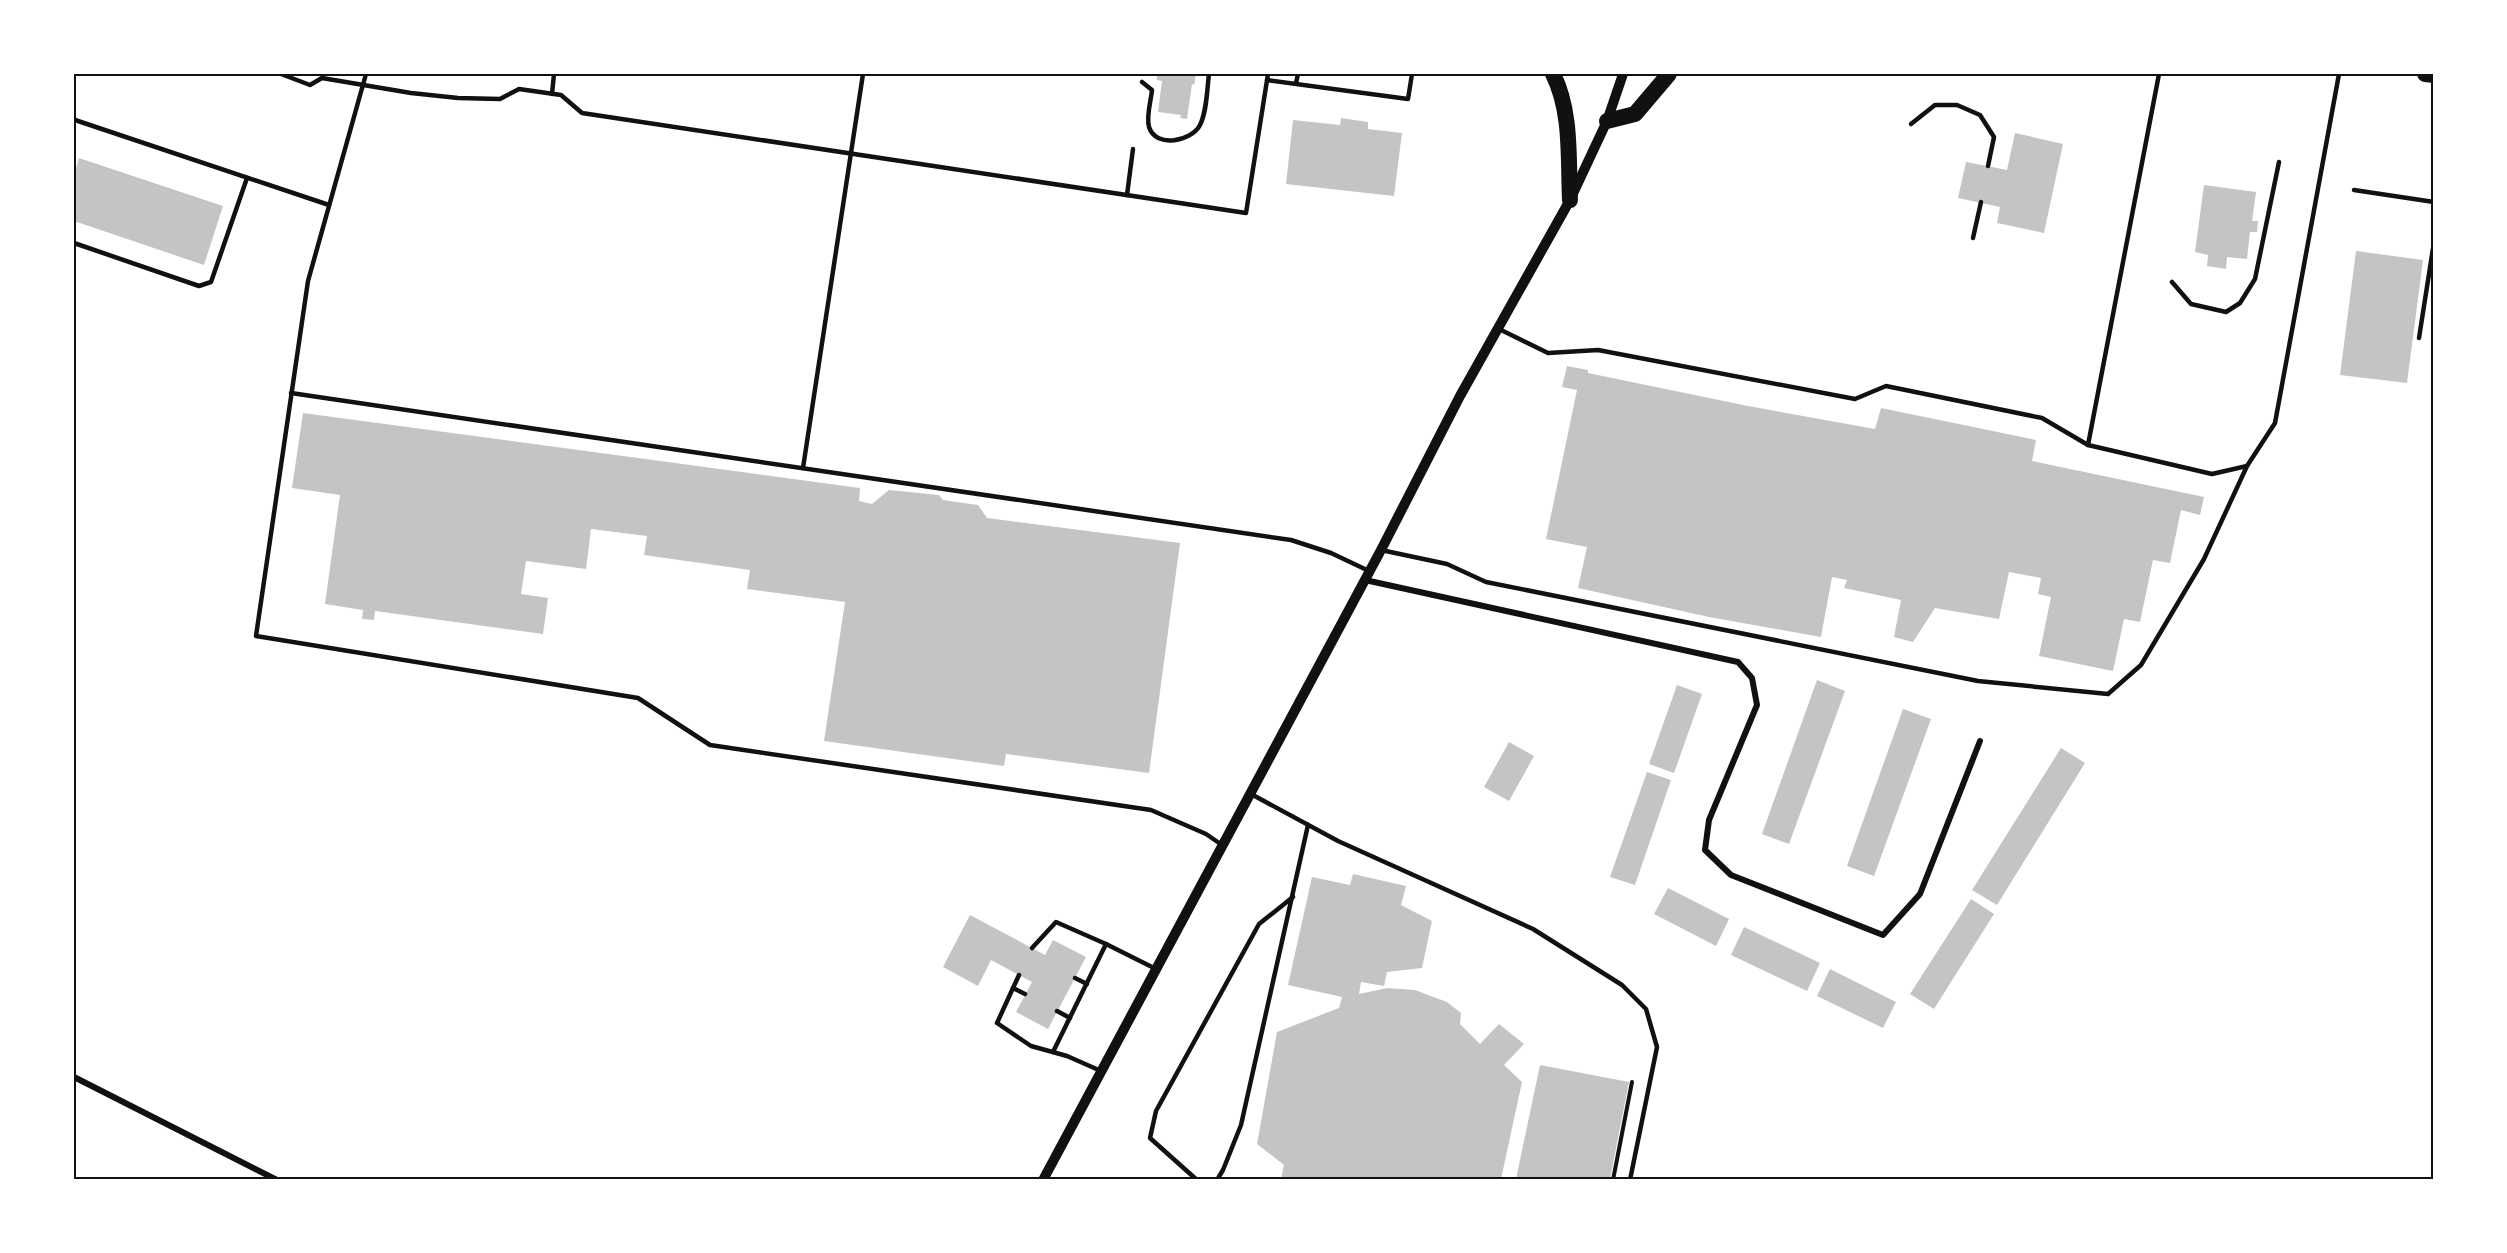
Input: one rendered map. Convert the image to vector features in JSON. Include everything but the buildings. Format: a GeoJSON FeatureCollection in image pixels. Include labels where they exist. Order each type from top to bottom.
{"type":"FeatureCollection","features":[{"type":"Feature","properties":{"kind":"highway"},"geometry":{"type":"LineString","coordinates":[[1553,74],[1563,94],[1567,124],[1570,200]]}},
{"type":"Feature","properties":{"kind":"highway"},"geometry":{"type":"LineString","coordinates":[[1607,121],[1635,114],[1669,74]]}},
{"type":"Feature","properties":{"kind":"highway"},"geometry":{"type":"LineString","coordinates":[[2425,74],[2433,75]]}},
{"type":"Feature","properties":{"kind":"street"},"geometry":{"type":"LineString","coordinates":[[1043,1179],[1381,550],[1497,328],[1570,200],[1607,121],[1623,74]]}},
{"type":"Feature","properties":{"kind":"street"},"geometry":{"type":"LineString","coordinates":[[1367,576],[1738,662],[1752,678],[1757,705],[1709,820],[1705,850],[1731,875],[1883,935],[1920,894],[1980,741]]}},
{"type":"Feature","properties":{"kind":"street"},"geometry":{"type":"LineString","coordinates":[[74,1077],[277,1179]]}},
{"type":"Feature","properties":{"kind":"lane"},"geometry":{"type":"LineString","coordinates":[[280,74],[310,85],[320,76],[362,86],[458,98],[500,99],[519,89],[561,95],[582,113],[1246,213],[1268,74]]}},
{"type":"Feature","properties":{"kind":"lane"},"geometry":{"type":"LineString","coordinates":[[366,74],[308,281],[256,636],[638,698],[710,745],[1151,810],[1206,834],[1223,846]]}},
{"type":"Feature","properties":{"kind":"lane"},"geometry":{"type":"LineString","coordinates":[[552,94],[554,74]]}},
{"type":"Feature","properties":{"kind":"lane"},"geometry":{"type":"LineString","coordinates":[[804,468],[863,74]]}},
{"type":"Feature","properties":{"kind":"lane"},"geometry":{"type":"LineString","coordinates":[[1142,82],[1152,90],[1149,127],[1153,134],[1162,139],[1179,140],[1194,134],[1200,124],[1209,74]]}},
{"type":"Feature","properties":{"kind":"lane"},"geometry":{"type":"LineString","coordinates":[[1296,83],[1298,74]]}},
{"type":"Feature","properties":{"kind":"lane"},"geometry":{"type":"LineString","coordinates":[[1267,80],[1408,99],[1412,74]]}},
{"type":"Feature","properties":{"kind":"lane"},"geometry":{"type":"LineString","coordinates":[[2088,445],[2159,74]]}},
{"type":"Feature","properties":{"kind":"lane"},"geometry":{"type":"LineString","coordinates":[[1381,550],[1447,564],[1486,582],[1978,681],[2108,694],[2141,665],[2204,559],[2247,466],[2275,423],[2339,74]]}},
{"type":"Feature","properties":{"kind":"lane"},"geometry":{"type":"LineString","coordinates":[[1911,124],[1935,105],[1957,105],[1980,115],[1994,137],[1988,166]]}},
{"type":"Feature","properties":{"kind":"lane"},"geometry":{"type":"LineString","coordinates":[[74,121],[329,205]]}},
{"type":"Feature","properties":{"kind":"lane"},"geometry":{"type":"LineString","coordinates":[[1127,195],[1133,149]]}},
{"type":"Feature","properties":{"kind":"lane"},"geometry":{"type":"LineString","coordinates":[[2172,282],[2192,304],[2226,312],[2240,303],[2255,279],[2279,162]]}},
{"type":"Feature","properties":{"kind":"lane"},"geometry":{"type":"LineString","coordinates":[[74,243],[199,286],[211,282],[247,178]]}},
{"type":"Feature","properties":{"kind":"lane"},"geometry":{"type":"LineString","coordinates":[[2354,190],[2433,202]]}},
{"type":"Feature","properties":{"kind":"lane"},"geometry":{"type":"LineString","coordinates":[[1973,238],[1981,202]]}},
{"type":"Feature","properties":{"kind":"lane"},"geometry":{"type":"LineString","coordinates":[[2419,338],[2433,242]]}},
{"type":"Feature","properties":{"kind":"lane"},"geometry":{"type":"LineString","coordinates":[[1497,328],[1548,353],[1598,350],[1855,399],[1886,386],[2042,418],[2088,445],[2212,474],[2247,466]]}},
{"type":"Feature","properties":{"kind":"lane"},"geometry":{"type":"LineString","coordinates":[[291,393],[1291,540],[1331,553],[1367,576]]}},
{"type":"Feature","properties":{"kind":"lane"},"geometry":{"type":"LineString","coordinates":[[1250,793],[1308,825],[1545,935],[1622,985],[1646,1009],[1657,1047],[1630,1179]]}},
{"type":"Feature","properties":{"kind":"lane"},"geometry":{"type":"LineString","coordinates":[[1217,1179],[1224,1170],[1241,1125],[1308,825]]}},
{"type":"Feature","properties":{"kind":"lane"},"geometry":{"type":"LineString","coordinates":[[1197,1179],[1150,1138],[1156,1111],[1259,924],[1293,897]]}},
{"type":"Feature","properties":{"kind":"lane"},"geometry":{"type":"LineString","coordinates":[[1032,948],[1056,922],[1156,969]]}},
{"type":"Feature","properties":{"kind":"lane"},"geometry":{"type":"LineString","coordinates":[[1053,1052],[1106,944]]}},
{"type":"Feature","properties":{"kind":"lane"},"geometry":{"type":"LineString","coordinates":[[1018,975],[998,1023],[1030,1046],[1053,1052],[1102,1071]]}},
{"type":"Feature","properties":{"kind":"lane"},"geometry":{"type":"LineString","coordinates":[[1075,978],[1087,984]]}},
{"type":"Feature","properties":{"kind":"lane"},"geometry":{"type":"LineString","coordinates":[[1013,988],[1026,994]]}},
{"type":"Feature","properties":{"kind":"lane"},"geometry":{"type":"LineString","coordinates":[[1057,1011],[1070,1018]]}},
{"type":"Feature","properties":{"kind":"path"},"geometry":{"type":"LineString","coordinates":[[1613,1179],[1632,1082]]}}]}
